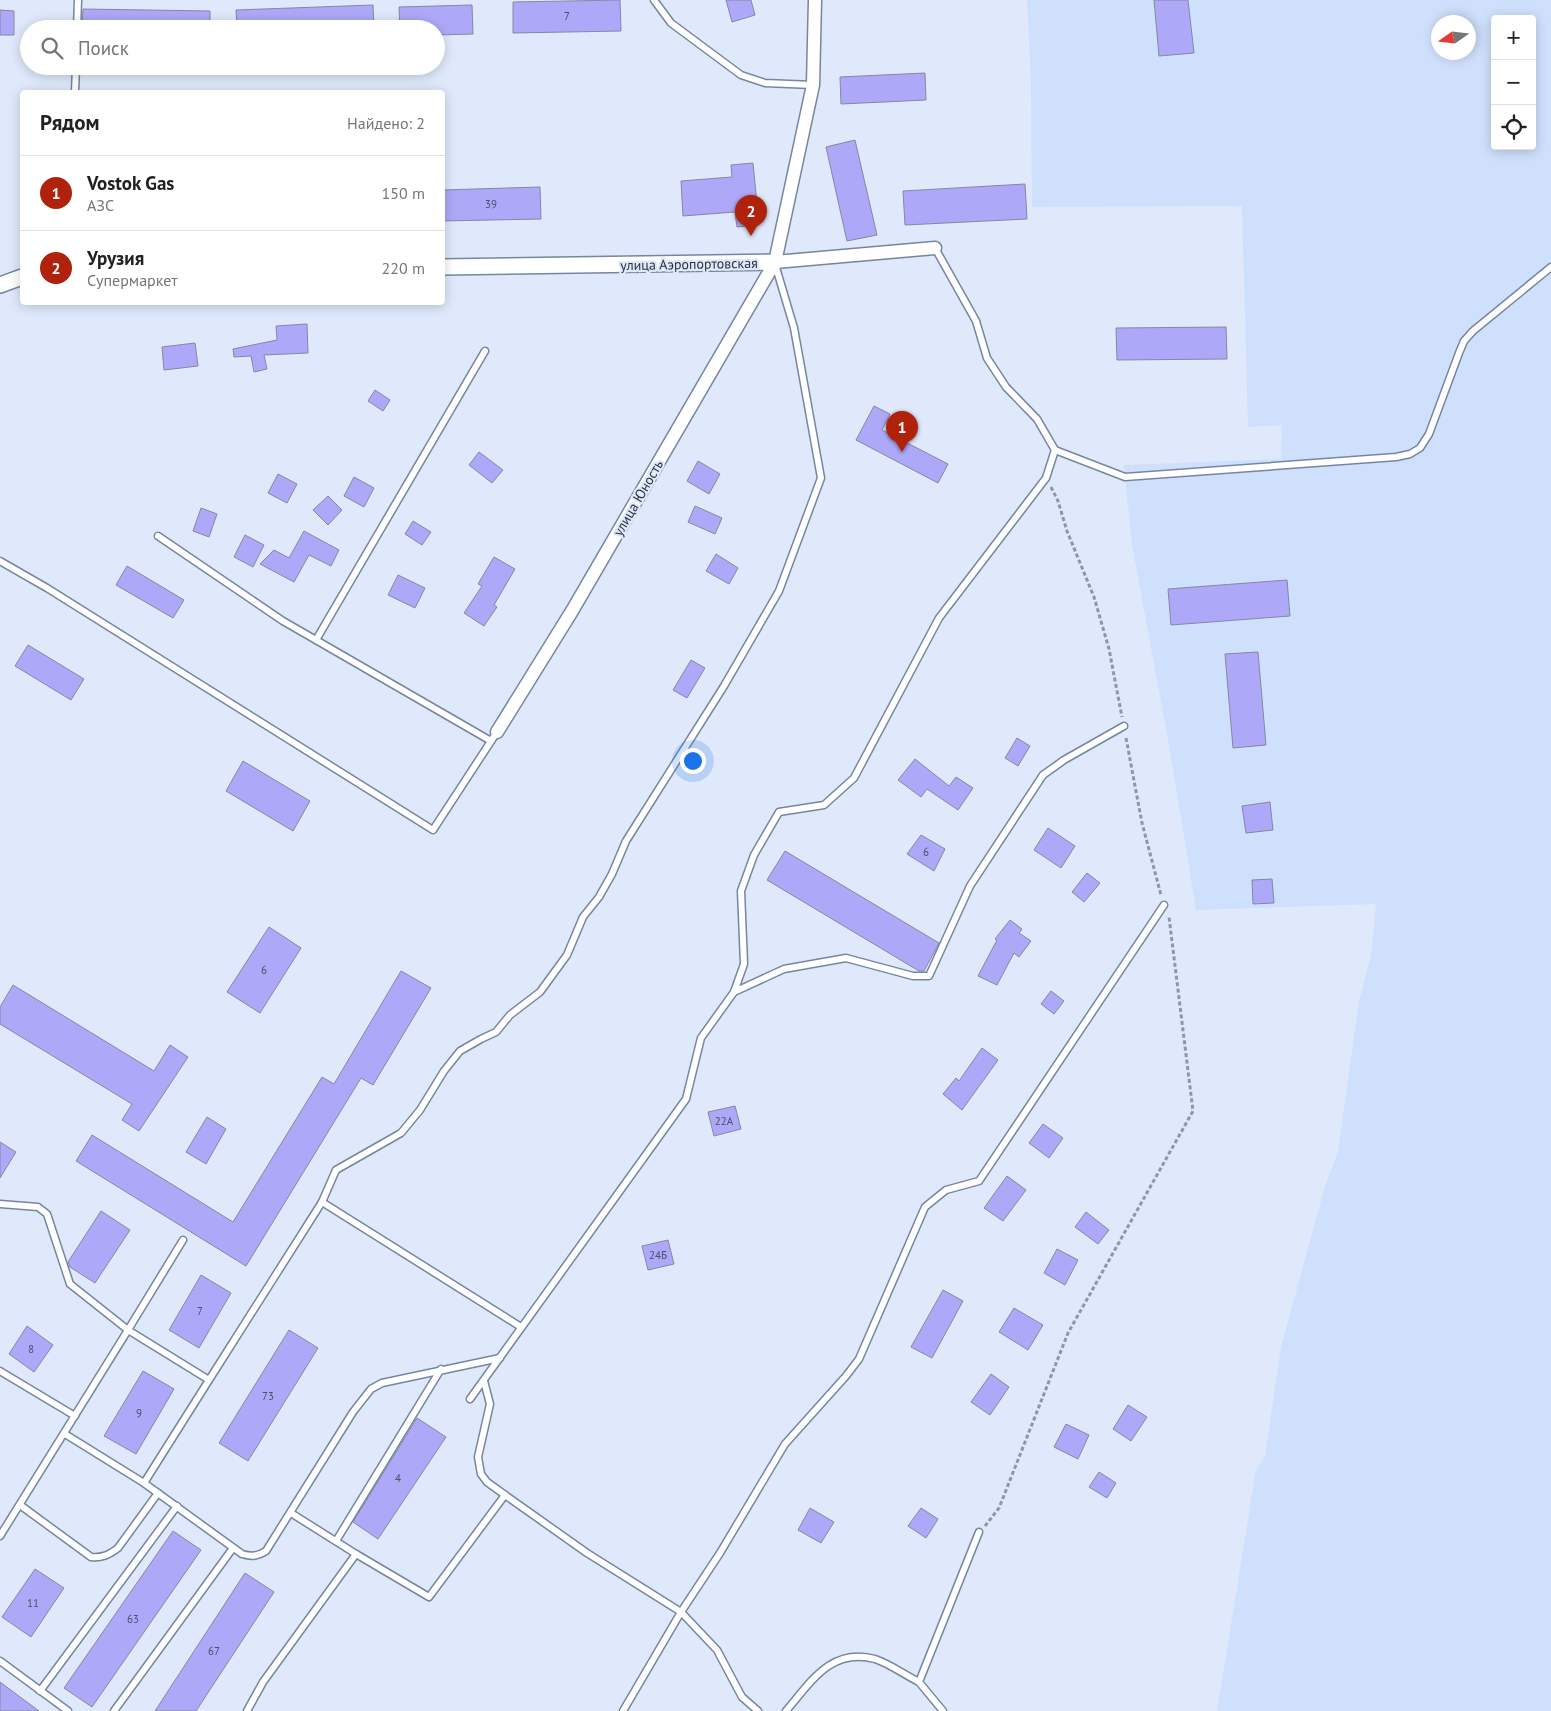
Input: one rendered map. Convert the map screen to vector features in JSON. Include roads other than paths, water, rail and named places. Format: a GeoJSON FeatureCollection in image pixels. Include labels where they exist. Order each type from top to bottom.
{"type":"FeatureCollection","features":[{"type":"Feature","properties":{"kind":"street","name":"улица Юность"},"geometry":{"type":"LineString","coordinates":[[494,736],[572,611],[775,262],[813,85],[815,0]]}},
{"type":"Feature","properties":{"kind":"street","name":"улица Аэропортовская"},"geometry":{"type":"LineString","coordinates":[[445,267],[775,262],[935,248]]}},
{"type":"Feature","properties":{"kind":"street"},"geometry":{"type":"LineString","coordinates":[[0,285],[20,277]]}},
{"type":"Feature","properties":{"kind":"lane"},"geometry":{"type":"LineString","coordinates":[[77,20],[78,0]]}},
{"type":"Feature","properties":{"kind":"lane"},"geometry":{"type":"LineString","coordinates":[[654,0],[671,23],[741,75],[765,82],[813,85]]}},
{"type":"Feature","properties":{"kind":"lane"},"geometry":{"type":"LineString","coordinates":[[76,75],[76,90]]}},
{"type":"Feature","properties":{"kind":"lane"},"geometry":{"type":"LineString","coordinates":[[935,248],[976,321],[987,358],[1006,387],[1037,419],[1055,450],[1125,477],[1396,457],[1410,454],[1420,448],[1429,434],[1464,341],[1473,330],[1551,267]]}},
{"type":"Feature","properties":{"kind":"lane"},"geometry":{"type":"LineString","coordinates":[[144,1483],[322,1202],[336,1170],[401,1133],[420,1110],[444,1071],[460,1051],[496,1032],[510,1015],[540,992],[567,954],[584,917],[599,897],[612,874],[626,841],[724,686],[779,591],[821,478],[794,328],[775,262]]}},
{"type":"Feature","properties":{"kind":"lane"},"geometry":{"type":"LineString","coordinates":[[316,640],[485,351]]}},
{"type":"Feature","properties":{"kind":"lane"},"geometry":{"type":"LineString","coordinates":[[470,1399],[686,1099],[702,1038],[734,992],[744,964],[740,891],[754,855],[779,812],[824,805],[854,778],[939,618],[1046,478],[1055,450]]}},
{"type":"Feature","properties":{"kind":"lane"},"geometry":{"type":"LineString","coordinates":[[1,564],[47,588],[433,830],[494,736],[283,621],[158,536]]}},
{"type":"Feature","properties":{"kind":"lane"},"geometry":{"type":"LineString","coordinates":[[734,992],[784,969],[846,958],[913,976],[930,976],[970,886],[1043,775],[1064,760],[1124,726]]}},
{"type":"Feature","properties":{"kind":"lane"},"geometry":{"type":"LineString","coordinates":[[623,1711],[681,1612],[720,1553],[785,1444],[859,1359],[925,1207],[946,1190],[979,1181],[1164,905]]}},
{"type":"Feature","properties":{"kind":"lane"},"geometry":{"type":"LineString","coordinates":[[322,1202],[521,1327]]}},
{"type":"Feature","properties":{"kind":"lane"},"geometry":{"type":"LineString","coordinates":[[0,1204],[38,1207],[47,1214],[70,1284],[128,1330],[208,1380]]}},
{"type":"Feature","properties":{"kind":"lane"},"geometry":{"type":"LineString","coordinates":[[0,1536],[65,1434],[183,1240]]}},
{"type":"Feature","properties":{"kind":"lane"},"geometry":{"type":"LineString","coordinates":[[65,1434],[158,1492],[233,1548],[250,1557],[266,1551],[291,1514],[353,1412],[371,1389],[382,1382],[500,1358]]}},
{"type":"Feature","properties":{"kind":"lane"},"geometry":{"type":"LineString","coordinates":[[336,1541],[441,1369]]}},
{"type":"Feature","properties":{"kind":"lane"},"geometry":{"type":"LineString","coordinates":[[0,1371],[75,1416]]}},
{"type":"Feature","properties":{"kind":"lane"},"geometry":{"type":"LineString","coordinates":[[484,1381],[490,1404],[478,1457],[481,1474],[487,1482],[587,1553],[681,1612],[717,1650],[742,1697],[758,1711]]}},
{"type":"Feature","properties":{"kind":"lane"},"geometry":{"type":"LineString","coordinates":[[20,1505],[91,1557],[99,1558],[110,1554],[118,1548],[158,1492]]}},
{"type":"Feature","properties":{"kind":"lane"},"geometry":{"type":"LineString","coordinates":[[291,1514],[429,1597],[505,1495]]}},
{"type":"Feature","properties":{"kind":"lane"},"geometry":{"type":"LineString","coordinates":[[40,1690],[177,1506]]}},
{"type":"Feature","properties":{"kind":"lane"},"geometry":{"type":"LineString","coordinates":[[919,1682],[980,1532]]}},
{"type":"Feature","properties":{"kind":"lane"},"geometry":{"type":"LineString","coordinates":[[114,1711],[233,1548]]}},
{"type":"Feature","properties":{"kind":"lane"},"geometry":{"type":"LineString","coordinates":[[247,1711],[263,1682],[356,1554]]}},
{"type":"Feature","properties":{"kind":"lane"},"geometry":{"type":"LineString","coordinates":[[786,1711],[812,1680],[835,1660],[854,1656],[876,1659],[919,1682],[943,1711]]}},
{"type":"Feature","properties":{"kind":"lane"},"geometry":{"type":"LineString","coordinates":[[0,1661],[68,1711]]}},
{"type":"Feature","properties":{"kind":"place","name":"Урузия"},"geometry":{"type":"Point","coordinates":[751,236]}},
{"type":"Feature","properties":{"kind":"place","name":"Vostok Gas"},"geometry":{"type":"Point","coordinates":[902,452]}}]}
